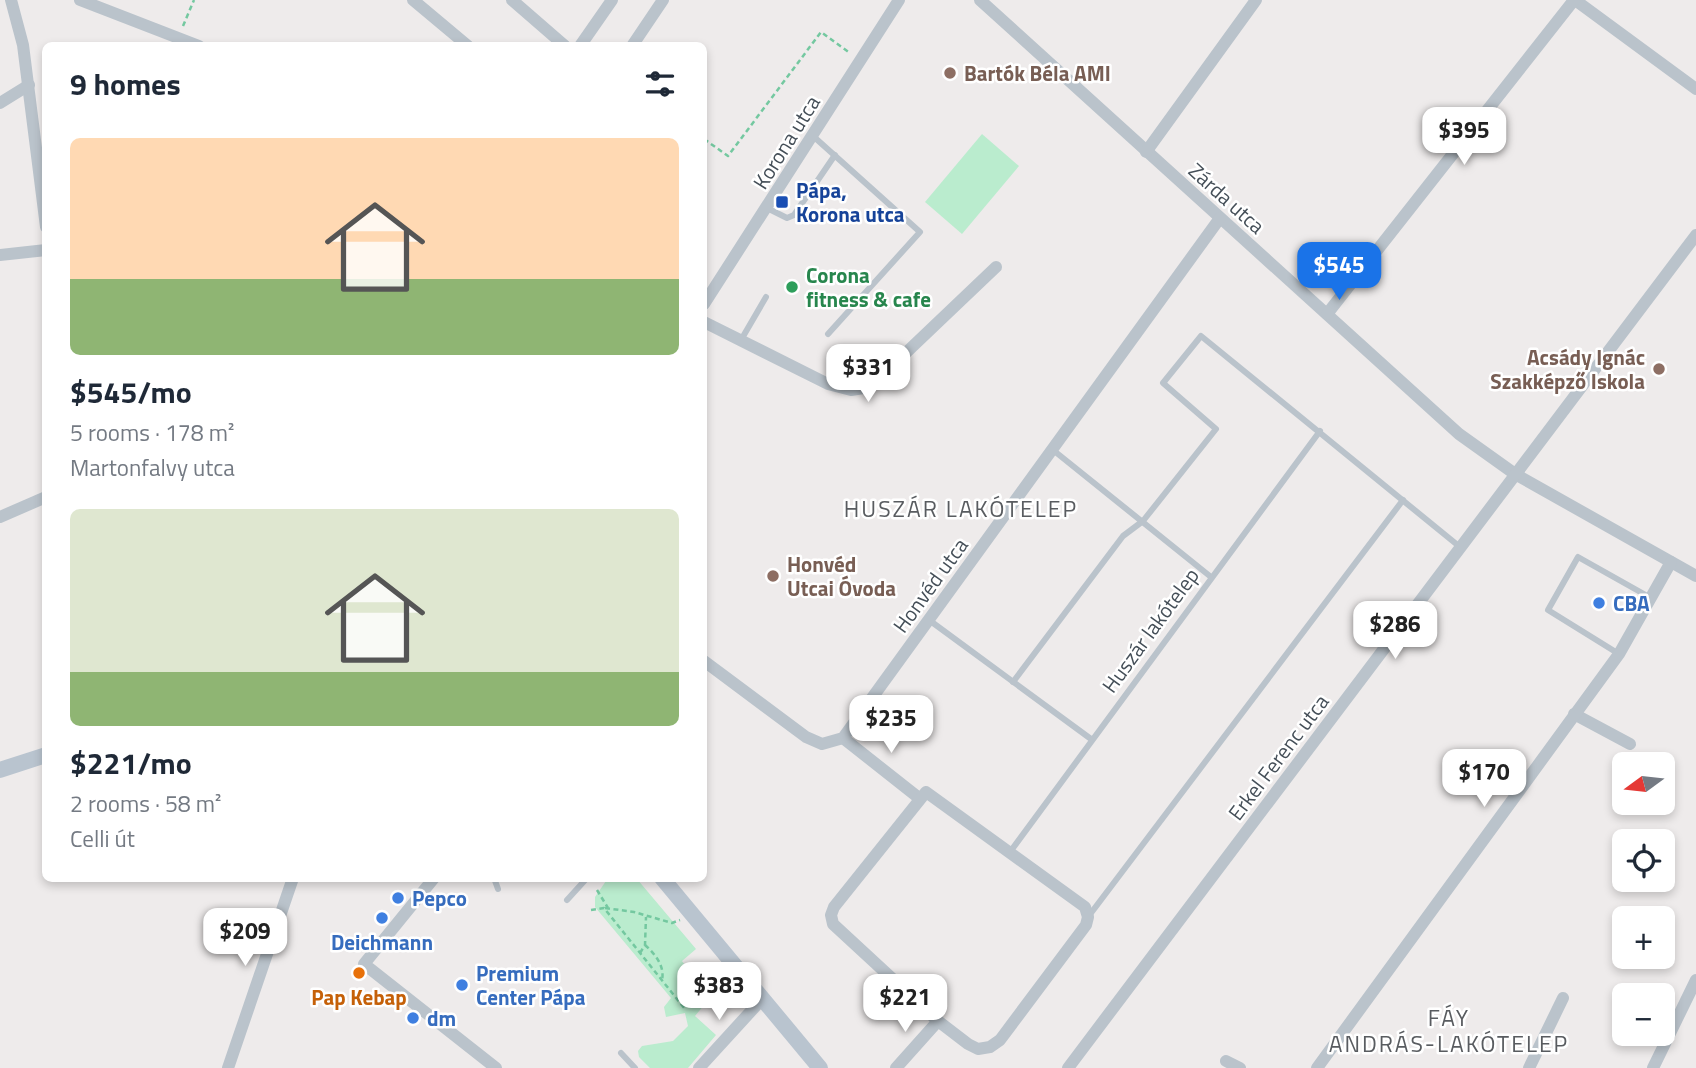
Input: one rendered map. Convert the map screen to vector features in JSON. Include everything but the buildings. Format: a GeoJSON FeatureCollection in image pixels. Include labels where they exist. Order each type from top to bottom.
{"type":"FeatureCollection","features":[{"type":"Feature","properties":{"kind":"street"},"geometry":{"type":"LineString","coordinates":[[11,0],[23,45],[42,194]]}},
{"type":"Feature","properties":{"kind":"street"},"geometry":{"type":"LineString","coordinates":[[80,0],[191,42]]}},
{"type":"Feature","properties":{"kind":"street"},"geometry":{"type":"LineString","coordinates":[[414,0],[463,42]]}},
{"type":"Feature","properties":{"kind":"street"},"geometry":{"type":"LineString","coordinates":[[512,0],[560,42]]}},
{"type":"Feature","properties":{"kind":"street"},"geometry":{"type":"LineString","coordinates":[[583,42],[612,0]]}},
{"type":"Feature","properties":{"kind":"street"},"geometry":{"type":"LineString","coordinates":[[635,42],[663,0]]}},
{"type":"Feature","properties":{"kind":"street","name":"Korona utca"},"geometry":{"type":"LineString","coordinates":[[707,299],[899,0]]}},
{"type":"Feature","properties":{"kind":"street","name":"Zárda utca"},"geometry":{"type":"LineString","coordinates":[[980,0],[1459,434],[1515,474],[1696,576]]}},
{"type":"Feature","properties":{"kind":"street"},"geometry":{"type":"LineString","coordinates":[[1146,152],[1256,0]]}},
{"type":"Feature","properties":{"kind":"street"},"geometry":{"type":"LineString","coordinates":[[1327,314],[1575,0],[1696,89]]}},
{"type":"Feature","properties":{"kind":"street"},"geometry":{"type":"LineString","coordinates":[[0,103],[29,85]]}},
{"type":"Feature","properties":{"kind":"street","name":"Honvéd utca"},"geometry":{"type":"LineString","coordinates":[[843,738],[1220,218]]}},
{"type":"Feature","properties":{"kind":"street","name":"Erkel Ferenc utca"},"geometry":{"type":"LineString","coordinates":[[1068,1068],[1696,235]]}},
{"type":"Feature","properties":{"kind":"street"},"geometry":{"type":"LineString","coordinates":[[0,255],[42,250]]}},
{"type":"Feature","properties":{"kind":"street"},"geometry":{"type":"LineString","coordinates":[[707,323],[828,384],[851,390],[870,387],[996,267]]}},
{"type":"Feature","properties":{"kind":"street"},"geometry":{"type":"LineString","coordinates":[[0,517],[42,498]]}},
{"type":"Feature","properties":{"kind":"street"},"geometry":{"type":"LineString","coordinates":[[1317,1068],[1619,654],[1671,562]]}},
{"type":"Feature","properties":{"kind":"street"},"geometry":{"type":"LineString","coordinates":[[707,663],[806,737],[822,744],[843,738],[919,798]]}},
{"type":"Feature","properties":{"kind":"street"},"geometry":{"type":"LineString","coordinates":[[1574,714],[1630,744]]}},
{"type":"Feature","properties":{"kind":"street"},"geometry":{"type":"LineString","coordinates":[[0,770],[42,756]]}},
{"type":"Feature","properties":{"kind":"street"},"geometry":{"type":"LineString","coordinates":[[926,792],[1085,907],[1088,917],[1086,925],[1000,1040],[990,1047],[978,1049],[938,1021],[833,924],[831,915],[834,907],[926,792]]}},
{"type":"Feature","properties":{"kind":"street"},"geometry":{"type":"LineString","coordinates":[[228,1068],[292,882]]}},
{"type":"Feature","properties":{"kind":"street"},"geometry":{"type":"LineString","coordinates":[[431,882],[364,964],[496,1068]]}},
{"type":"Feature","properties":{"kind":"street"},"geometry":{"type":"LineString","coordinates":[[665,882],[820,1068]]}},
{"type":"Feature","properties":{"kind":"street"},"geometry":{"type":"LineString","coordinates":[[1653,1068],[1696,980]]}},
{"type":"Feature","properties":{"kind":"street"},"geometry":{"type":"LineString","coordinates":[[699,1068],[763,998]]}},
{"type":"Feature","properties":{"kind":"street"},"geometry":{"type":"LineString","coordinates":[[1529,1068],[1563,998]]}},
{"type":"Feature","properties":{"kind":"street"},"geometry":{"type":"LineString","coordinates":[[896,1068],[938,1021]]}},
{"type":"Feature","properties":{"kind":"street"},"geometry":{"type":"LineString","coordinates":[[1223,1065],[1240,1068]]}},
{"type":"Feature","properties":{"kind":"lane"},"geometry":{"type":"LineString","coordinates":[[813,136],[920,232],[828,334]]}},
{"type":"Feature","properties":{"kind":"lane"},"geometry":{"type":"LineString","coordinates":[[767,208],[787,218],[794,215],[835,155]]}},
{"type":"Feature","properties":{"kind":"lane"},"geometry":{"type":"LineString","coordinates":[[741,340],[766,297]]}},
{"type":"Feature","properties":{"kind":"lane"},"geometry":{"type":"LineString","coordinates":[[1013,682],[1123,536],[1143,521],[1216,429],[1163,383],[1201,335],[1460,547]]}},
{"type":"Feature","properties":{"kind":"lane","name":"Huszár lakótelep"},"geometry":{"type":"LineString","coordinates":[[1010,852],[1320,431]]}},
{"type":"Feature","properties":{"kind":"lane"},"geometry":{"type":"LineString","coordinates":[[1053,450],[1211,577]]}},
{"type":"Feature","properties":{"kind":"lane"},"geometry":{"type":"LineString","coordinates":[[1088,917],[1404,500]]}},
{"type":"Feature","properties":{"kind":"lane"},"geometry":{"type":"LineString","coordinates":[[1619,654],[1548,610],[1578,557],[1651,598]]}},
{"type":"Feature","properties":{"kind":"lane"},"geometry":{"type":"LineString","coordinates":[[929,619],[1091,739]]}},
{"type":"Feature","properties":{"kind":"lane"},"geometry":{"type":"LineString","coordinates":[[495,882],[498,889]]}},
{"type":"Feature","properties":{"kind":"lane"},"geometry":{"type":"LineString","coordinates":[[567,900],[583,882]]}},
{"type":"Feature","properties":{"kind":"lane"},"geometry":{"type":"LineString","coordinates":[[621,1053],[635,1068]]}},
{"type":"Feature","properties":{"kind":"path"},"geometry":{"type":"LineString","coordinates":[[180,37],[194,0]]}},
{"type":"Feature","properties":{"kind":"path"},"geometry":{"type":"LineString","coordinates":[[707,141],[728,156],[821,32],[860,60]]}},
{"type":"Feature","properties":{"kind":"path"},"geometry":{"type":"LineString","coordinates":[[597,890],[606,908],[685,1009]]}},
{"type":"Feature","properties":{"kind":"path"},"geometry":{"type":"LineString","coordinates":[[591,910],[606,908],[672,923],[680,920]]}},
{"type":"Feature","properties":{"kind":"path"},"geometry":{"type":"LineString","coordinates":[[640,953],[645,945],[646,917]]}},
{"type":"Feature","properties":{"kind":"path"},"geometry":{"type":"LineString","coordinates":[[645,945],[659,962],[662,980]]}},
{"type":"Feature","properties":{"kind":"green space"},"geometry":{"type":"Polygon","coordinates":[[[982,134],[1019,166],[962,234],[925,202],[982,134]]]}},
{"type":"Feature","properties":{"kind":"green space"},"geometry":{"type":"Polygon","coordinates":[[[605,882],[640,882],[696,949],[682,961],[709,999],[695,1016],[716,1035],[688,1068],[650,1068],[639,1057],[638,1051],[642,1046],[673,1041],[688,1026],[685,1013],[666,1017],[664,1007],[671,998],[595,907],[595,897],[605,882]]]}},
{"type":"Feature","properties":{"kind":"place","name":"Bartók Béla AMI"},"geometry":{"type":"Point","coordinates":[950,73]}},
{"type":"Feature","properties":{"kind":"place","name":"Pápa, Korona utca"},"geometry":{"type":"Point","coordinates":[782,202]}},
{"type":"Feature","properties":{"kind":"place","name":"Corona fitness & cafe"},"geometry":{"type":"Point","coordinates":[792,287]}},
{"type":"Feature","properties":{"kind":"place","name":"Acsády Ignác Szakképző Iskola"},"geometry":{"type":"Point","coordinates":[1659,369]}},
{"type":"Feature","properties":{"kind":"place","name":"Honvéd Utcai Óvoda"},"geometry":{"type":"Point","coordinates":[773,576]}},
{"type":"Feature","properties":{"kind":"place","name":"CBA"},"geometry":{"type":"Point","coordinates":[1599,603]}},
{"type":"Feature","properties":{"kind":"place","name":"Pepco"},"geometry":{"type":"Point","coordinates":[398,898]}},
{"type":"Feature","properties":{"kind":"place","name":"Deichmann"},"geometry":{"type":"Point","coordinates":[382,918]}},
{"type":"Feature","properties":{"kind":"place","name":"Pap Kebap"},"geometry":{"type":"Point","coordinates":[359,973]}},
{"type":"Feature","properties":{"kind":"place","name":"Premium Center Pápa"},"geometry":{"type":"Point","coordinates":[462,985]}},
{"type":"Feature","properties":{"kind":"place","name":"dm"},"geometry":{"type":"Point","coordinates":[413,1018]}},
{"type":"Feature","properties":{"kind":"district","name":"HUSZÁR LAKÓTELEP"},"geometry":{"type":"Point","coordinates":[961,508]}},
{"type":"Feature","properties":{"kind":"district","name":"FÁY ANDRÁS-LAKÓTELEP"},"geometry":{"type":"Point","coordinates":[1449,1030]}}]}
